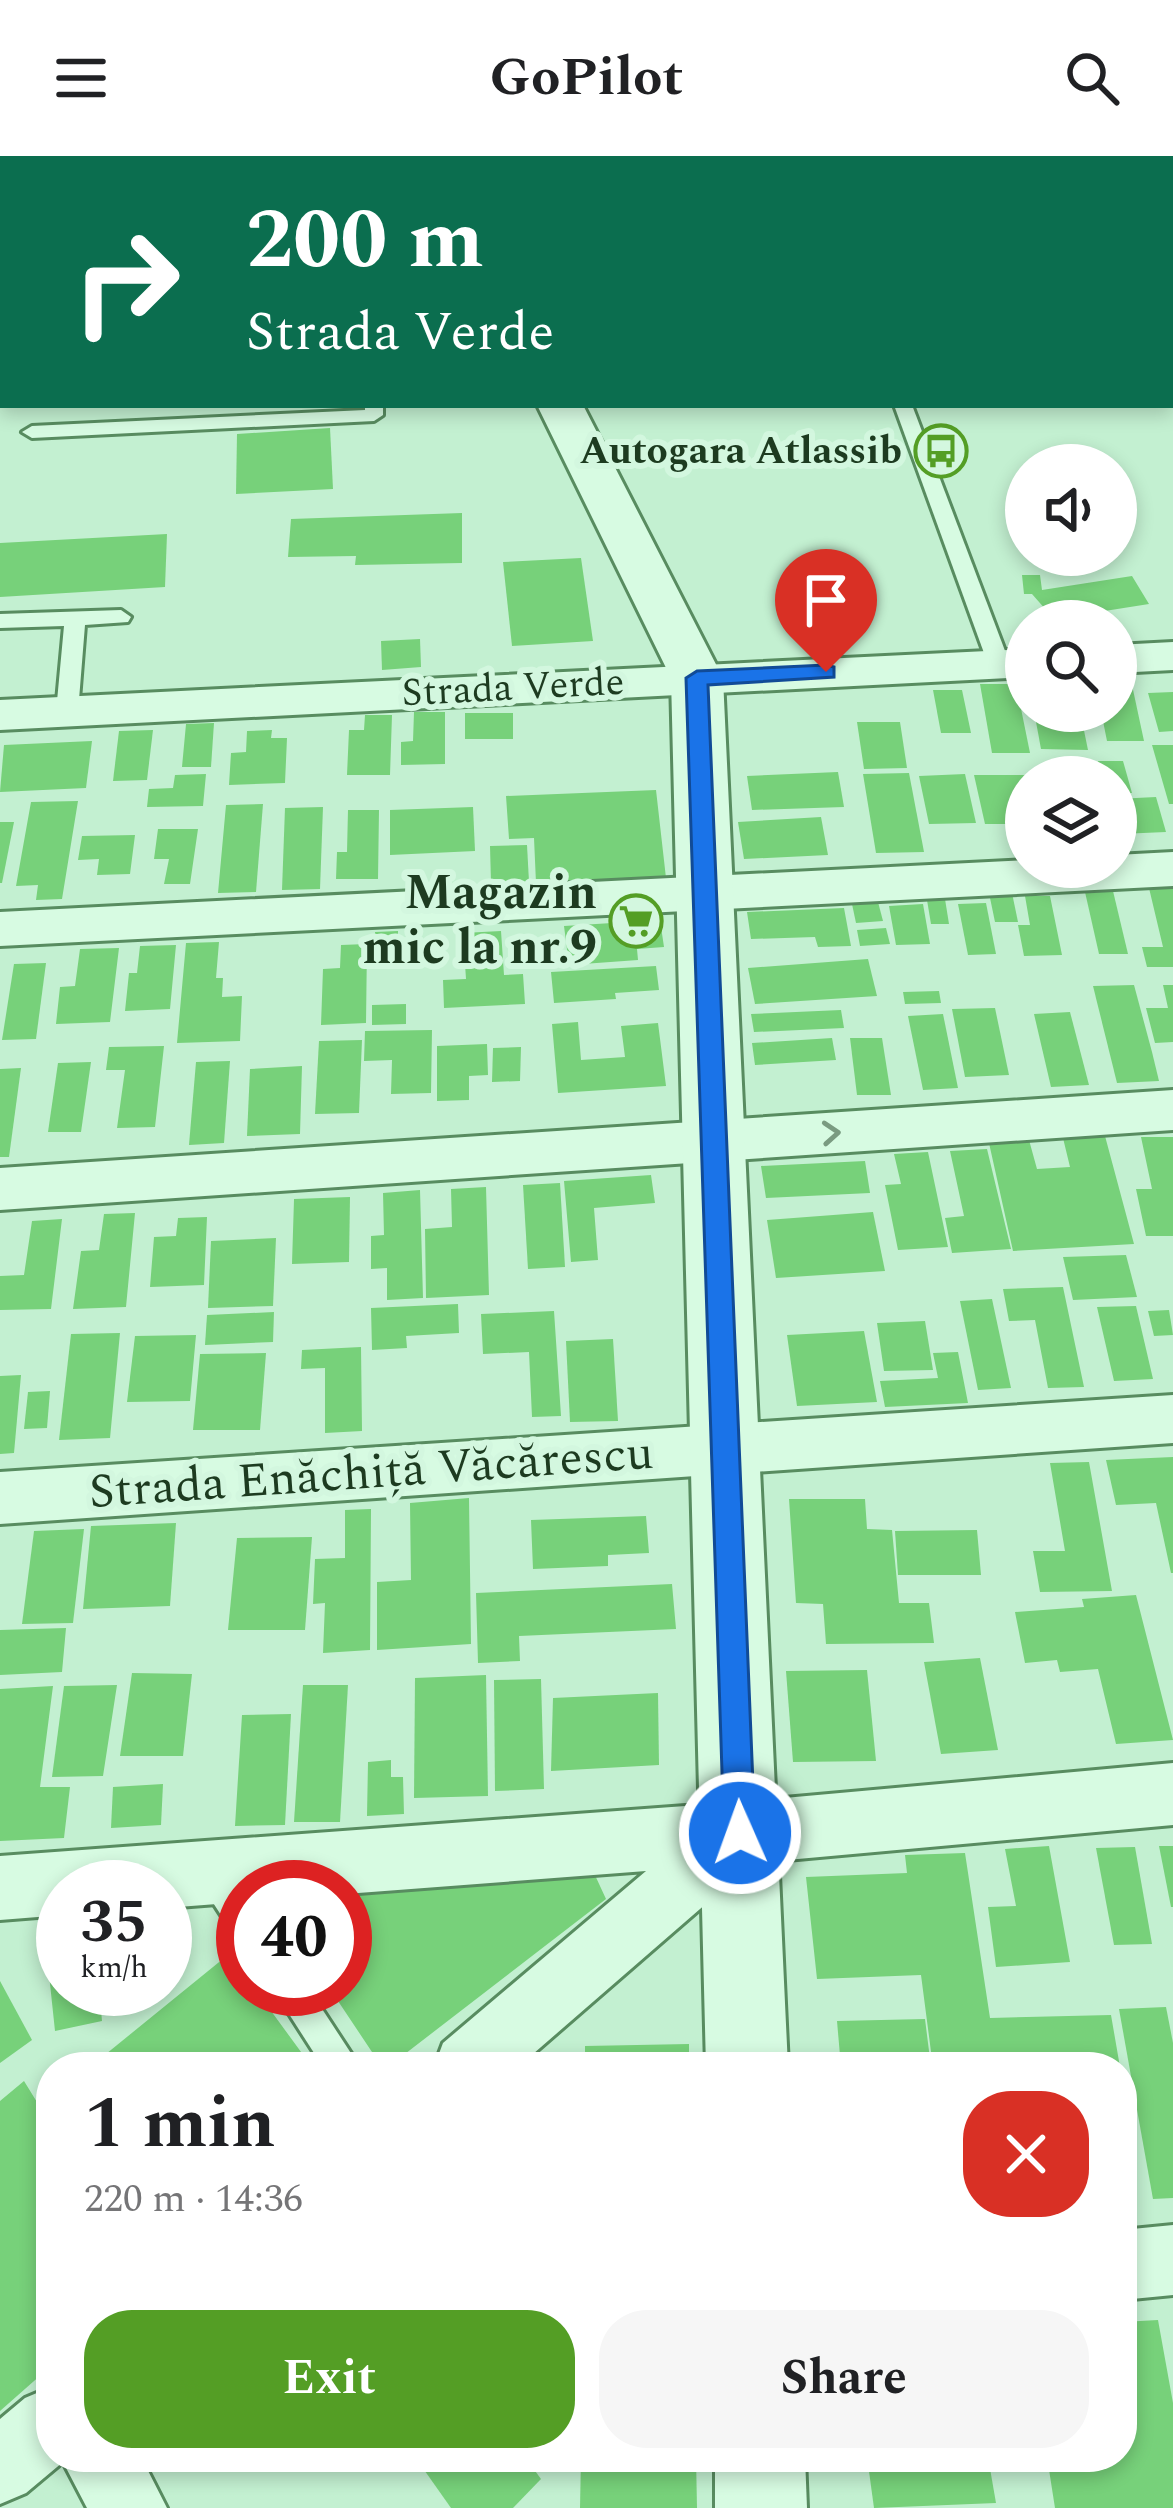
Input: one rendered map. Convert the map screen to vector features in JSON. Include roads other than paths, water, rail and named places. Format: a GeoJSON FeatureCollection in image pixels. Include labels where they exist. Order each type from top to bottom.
{"type":"FeatureCollection","features":[{"type":"Feature","properties":{"kind":"street"},"geometry":{"type":"LineString","coordinates":[[562,408],[697,678],[747,2052]]}},
{"type":"Feature","properties":{"kind":"street"},"geometry":{"type":"LineString","coordinates":[[1137,658],[1173,656]]}},
{"type":"Feature","properties":{"kind":"street","name":"Strada Verde"},"geometry":{"type":"LineString","coordinates":[[0,716],[1005,663]]}},
{"type":"Feature","properties":{"kind":"street"},"geometry":{"type":"LineString","coordinates":[[0,929],[1173,869]]}},
{"type":"Feature","properties":{"kind":"street"},"geometry":{"type":"LineString","coordinates":[[0,1190],[1173,1110]]}},
{"type":"Feature","properties":{"kind":"street","name":"Strada Enăchiță Văcărescu"},"geometry":{"type":"LineString","coordinates":[[0,1498],[1173,1419]]}},
{"type":"Feature","properties":{"kind":"street"},"geometry":{"type":"LineString","coordinates":[[372,1879],[740,1833],[1173,1794]]}},
{"type":"Feature","properties":{"kind":"street"},"geometry":{"type":"LineString","coordinates":[[484,2052],[740,1833]]}},
{"type":"Feature","properties":{"kind":"street"},"geometry":{"type":"LineString","coordinates":[[0,1888],[216,1897]]}},
{"type":"Feature","properties":{"kind":"street"},"geometry":{"type":"LineString","coordinates":[[1137,2263],[1173,2260]]}},
{"type":"Feature","properties":{"kind":"street"},"geometry":{"type":"LineString","coordinates":[[0,2467],[36,2436]]}},
{"type":"Feature","properties":{"kind":"street"},"geometry":{"type":"LineString","coordinates":[[107,2472],[130,2508]]}},
{"type":"Feature","properties":{"kind":"street"},"geometry":{"type":"LineString","coordinates":[[760,2472],[761,2508]]}},
{"type":"Feature","properties":{"kind":"lane"},"geometry":{"type":"LineString","coordinates":[[32,433],[374,415],[374,408]]}},
{"type":"Feature","properties":{"kind":"lane"},"geometry":{"type":"LineString","coordinates":[[904,408],[1005,644]]}},
{"type":"Feature","properties":{"kind":"lane"},"geometry":{"type":"LineString","coordinates":[[0,621],[121,616]]}},
{"type":"Feature","properties":{"kind":"lane"},"geometry":{"type":"LineString","coordinates":[[67,712],[75,618]]}},
{"type":"Feature","properties":{"kind":"lane"},"geometry":{"type":"LineString","coordinates":[[308,2016],[333,2052]]}},
{"type":"Feature","properties":{"kind":"place","name":"Autogara Atlassib"},"geometry":{"type":"Point","coordinates":[941,451]}},
{"type":"Feature","properties":{"kind":"place","name":"Magazin mic la nr.9"},"geometry":{"type":"Point","coordinates":[636,921]}}]}
